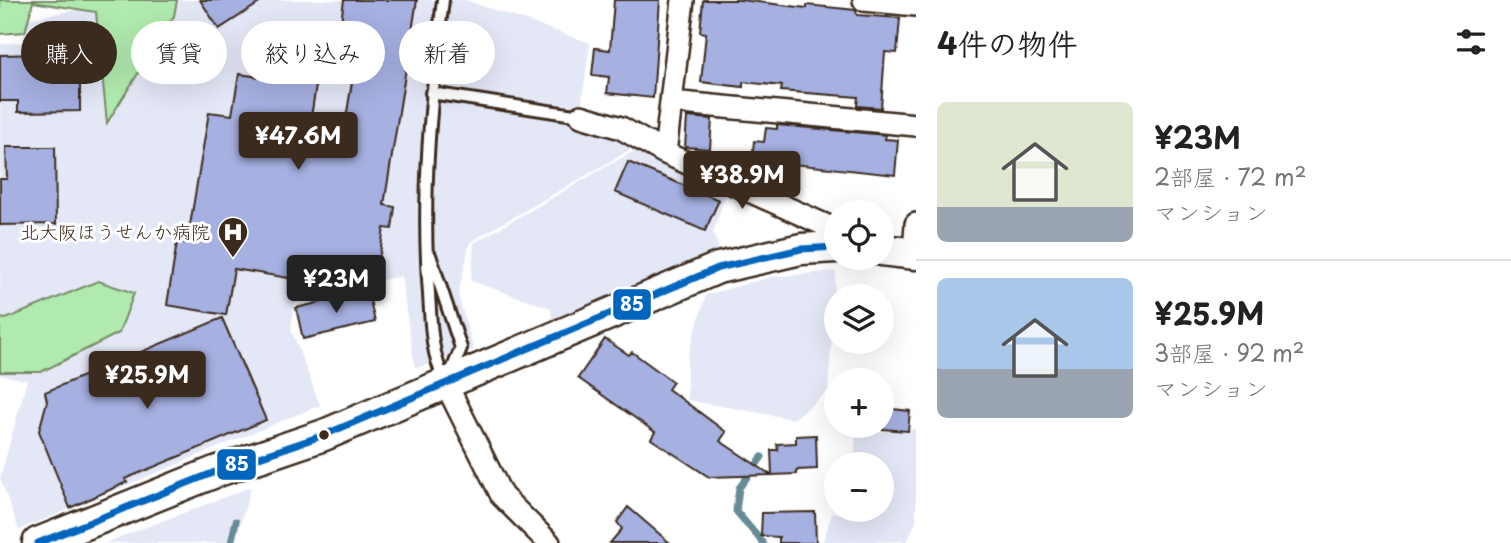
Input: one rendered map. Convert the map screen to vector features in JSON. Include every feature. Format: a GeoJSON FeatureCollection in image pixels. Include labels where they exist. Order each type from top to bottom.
{"type":"FeatureCollection","features":[{"type":"Feature","properties":{"kind":"street"},"geometry":{"type":"LineString","coordinates":[[666,153],[683,0]]}},
{"type":"Feature","properties":{"kind":"street"},"geometry":{"type":"LineString","coordinates":[[864,0],[916,5]]}},
{"type":"Feature","properties":{"kind":"street"},"geometry":{"type":"LineString","coordinates":[[671,102],[916,125]]}},
{"type":"Feature","properties":{"kind":"street"},"geometry":{"type":"LineString","coordinates":[[581,116],[621,128],[666,153],[824,225]]}},
{"type":"Feature","properties":{"kind":"street"},"geometry":{"type":"LineString","coordinates":[[894,251],[915,254],[916,224]]}},
{"type":"Feature","properties":{"kind":"street"},"geometry":{"type":"LineString","coordinates":[[38,543],[446,384],[485,364],[718,268],[801,249],[824,248]]}},
{"type":"Feature","properties":{"kind":"street"},"geometry":{"type":"LineString","coordinates":[[446,384],[502,496],[549,543]]}},
{"type":"Feature","properties":{"kind":"lane"},"geometry":{"type":"LineString","coordinates":[[443,0],[431,93],[424,239],[434,358],[446,384]]}},
{"type":"Feature","properties":{"kind":"lane"},"geometry":{"type":"LineString","coordinates":[[431,93],[581,116]]}},
{"type":"Feature","properties":{"kind":"lane"},"geometry":{"type":"LineString","coordinates":[[424,239],[461,348],[446,384]]}},
{"type":"Feature","properties":{"kind":"shaded area","name":"北大阪ほうせんか病院"},"geometry":{"type":"Polygon","coordinates":[[[84,0],[465,0],[590,43],[579,123],[635,147],[470,242],[458,296],[474,350],[415,368],[401,276],[295,300],[291,330],[320,405],[19,530],[0,478],[27,380],[0,375],[0,44],[21,42],[21,84],[117,84],[117,21],[25,21],[76,10],[84,0]]]}},
{"type":"Feature","properties":{"kind":"shaded area"},"geometry":{"type":"Polygon","coordinates":[[[639,148],[727,190],[713,233],[721,254],[552,322],[551,308],[471,281],[474,243],[639,148]]]}},
{"type":"Feature","properties":{"kind":"shaded area"},"geometry":{"type":"Polygon","coordinates":[[[836,271],[835,284],[824,284],[824,354],[830,354],[830,368],[824,368],[824,394],[794,419],[687,400],[687,359],[706,295],[771,277],[836,271]]]}},
{"type":"Feature","properties":{"kind":"shaded area"},"geometry":{"type":"Polygon","coordinates":[[[916,429],[916,522],[907,541],[819,543],[824,539],[829,522],[894,522],[894,452],[855,452],[856,438],[894,438],[894,431],[916,429]]]}},
{"type":"Feature","properties":{"kind":"shaded area"},"geometry":{"type":"Polygon","coordinates":[[[251,487],[235,543],[105,543],[251,487]]]}},
{"type":"Feature","properties":{"kind":"green space"},"geometry":{"type":"Polygon","coordinates":[[[0,0],[177,0],[171,21],[131,21],[131,84],[107,123],[103,84],[117,84],[117,21],[97,21],[96,12],[33,2],[28,21],[21,21],[21,32],[0,34],[0,0]]]}},
{"type":"Feature","properties":{"kind":"green space"},"geometry":{"type":"Polygon","coordinates":[[[98,281],[134,293],[119,333],[41,372],[0,372],[0,318],[6,319],[98,281]]]}},
{"type":"Feature","properties":{"kind":"building"},"geometry":{"type":"Polygon","coordinates":[[[200,0],[264,0],[227,24],[227,21],[214,21],[200,0]]]}},
{"type":"Feature","properties":{"kind":"building"},"geometry":{"type":"Polygon","coordinates":[[[344,0],[417,0],[414,21],[399,21],[399,84],[403,84],[384,205],[395,207],[392,229],[384,228],[376,278],[365,276],[368,291],[234,269],[226,315],[167,305],[177,242],[187,243],[209,112],[232,115],[239,74],[241,84],[316,84],[306,148],[340,154],[352,84],[385,84],[385,21],[341,21],[344,0]]]}},
{"type":"Feature","properties":{"kind":"building"},"geometry":{"type":"Polygon","coordinates":[[[614,0],[660,0],[653,98],[607,93],[609,77],[592,75],[595,48],[610,50],[614,0]]]}},
{"type":"Feature","properties":{"kind":"building"},"geometry":{"type":"Polygon","coordinates":[[[703,0],[741,0],[807,8],[807,5],[856,10],[857,15],[900,18],[897,53],[885,52],[881,108],[857,106],[858,97],[781,91],[782,86],[743,82],[743,87],[701,82],[706,33],[700,32],[703,0]]]}},
{"type":"Feature","properties":{"kind":"building"},"geometry":{"type":"Polygon","coordinates":[[[21,54],[21,84],[80,84],[80,111],[18,112],[18,101],[0,101],[0,55],[21,54]]]}},
{"type":"Feature","properties":{"kind":"building"},"geometry":{"type":"Polygon","coordinates":[[[687,117],[712,119],[710,149],[685,147],[687,117]]]}},
{"type":"Feature","properties":{"kind":"building"},"geometry":{"type":"Polygon","coordinates":[[[777,125],[886,135],[885,139],[898,140],[895,175],[793,164],[793,169],[761,166],[762,162],[752,161],[754,141],[764,142],[766,128],[777,129],[777,125]]]}},
{"type":"Feature","properties":{"kind":"building"},"geometry":{"type":"Polygon","coordinates":[[[6,147],[55,147],[56,224],[0,225],[0,179],[7,179],[6,147]]]}},
{"type":"Feature","properties":{"kind":"building"},"geometry":{"type":"Polygon","coordinates":[[[628,162],[719,200],[705,231],[615,192],[628,162]]]}},
{"type":"Feature","properties":{"kind":"building"},"geometry":{"type":"Polygon","coordinates":[[[368,291],[375,322],[303,339],[296,308],[368,291]]]}},
{"type":"Feature","properties":{"kind":"building"},"geometry":{"type":"Polygon","coordinates":[[[222,318],[266,420],[125,479],[127,482],[70,508],[39,431],[47,401],[45,392],[222,318]]]}},
{"type":"Feature","properties":{"kind":"building"},"geometry":{"type":"Polygon","coordinates":[[[605,339],[629,355],[632,352],[673,382],[668,389],[726,432],[720,441],[771,475],[709,477],[651,439],[655,432],[578,378],[605,339]]]}},
{"type":"Feature","properties":{"kind":"building"},"geometry":{"type":"Polygon","coordinates":[[[894,409],[910,411],[908,431],[894,430],[894,409]]]}},
{"type":"Feature","properties":{"kind":"building"},"geometry":{"type":"Polygon","coordinates":[[[816,435],[817,469],[797,470],[797,474],[772,475],[771,450],[778,450],[777,444],[796,443],[796,436],[816,435]]]}},
{"type":"Feature","properties":{"kind":"building"},"geometry":{"type":"Polygon","coordinates":[[[628,507],[670,543],[610,543],[622,529],[617,522],[628,507]]]}},
{"type":"Feature","properties":{"kind":"building"},"geometry":{"type":"Polygon","coordinates":[[[815,512],[816,543],[779,543],[779,537],[761,536],[762,513],[815,512]]]}},
{"type":"Feature","properties":{"kind":"waterway"},"geometry":{"type":"LineString","coordinates":[[762,457],[739,488],[736,511],[763,543]]}},
{"type":"Feature","properties":{"kind":"waterway"},"geometry":{"type":"LineString","coordinates":[[231,543],[236,521]]}},
{"type":"Feature","properties":{"kind":"transit line","name":"85"},"geometry":{"type":"LineString","coordinates":[[38,543],[215,472],[324,435],[718,268],[801,249],[824,248]]}},
{"type":"Feature","properties":{"kind":"place","name":"北大阪ほうせんか病院"},"geometry":{"type":"Point","coordinates":[233,259]}}]}
